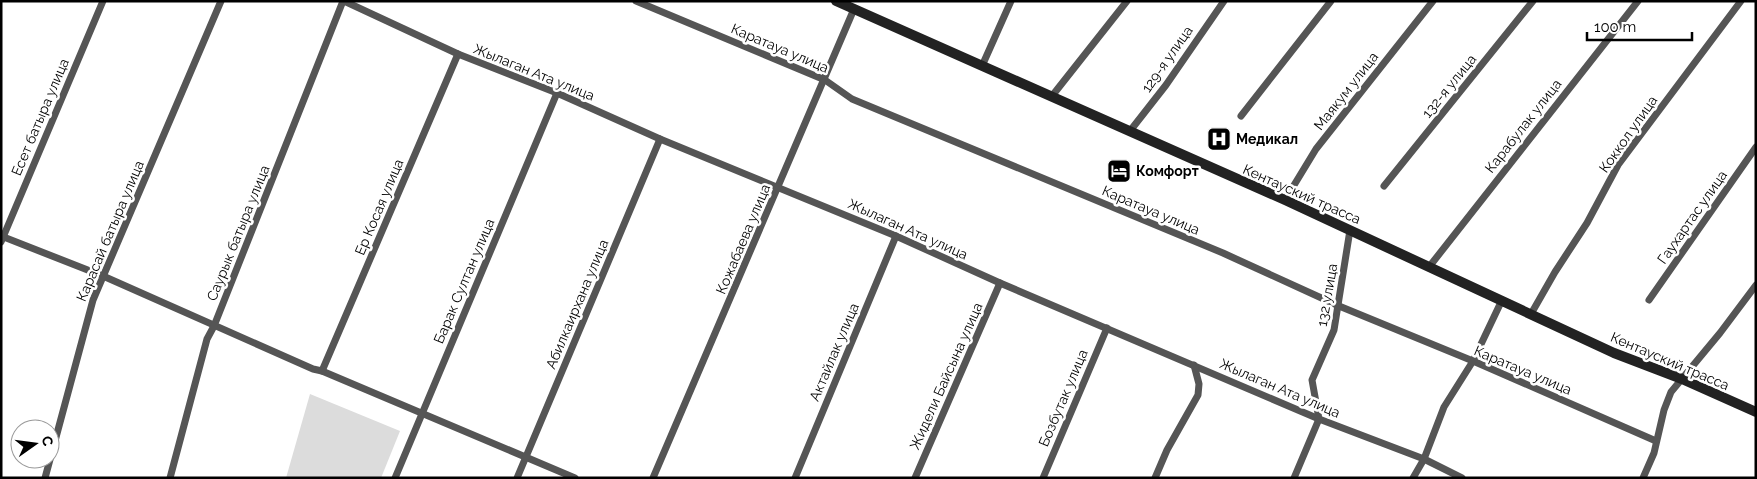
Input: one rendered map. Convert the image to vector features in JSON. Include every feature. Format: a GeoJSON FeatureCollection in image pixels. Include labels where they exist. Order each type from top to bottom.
{"type":"FeatureCollection","features":[{"type":"Feature","properties":{"kind":"main road","name":"Кентауский трасса"},"geometry":{"type":"LineString","coordinates":[[836,1],[1285,200],[1614,353],[1682,379],[1756,412]]}},
{"type":"Feature","properties":{"kind":"street","name":"Есет батыра улица"},"geometry":{"type":"LineString","coordinates":[[2,238],[102,1]]}},
{"type":"Feature","properties":{"kind":"street","name":"Карасай батыра улица"},"geometry":{"type":"LineString","coordinates":[[45,478],[93,300],[221,1]]}},
{"type":"Feature","properties":{"kind":"street","name":"Жылаган Ата улица"},"geometry":{"type":"LineString","coordinates":[[343,1],[458,54],[896,236],[1000,283],[1319,419],[1424,459],[1462,478]]}},
{"type":"Feature","properties":{"kind":"street","name":"Саурык батыра улица"},"geometry":{"type":"LineString","coordinates":[[170,478],[207,339],[214,326],[343,1]]}},
{"type":"Feature","properties":{"kind":"street","name":"Каратауа улица"},"geometry":{"type":"LineString","coordinates":[[636,1],[825,80],[852,99],[1223,253],[1339,306],[1473,361],[1656,441]]}},
{"type":"Feature","properties":{"kind":"street"},"geometry":{"type":"LineString","coordinates":[[982,66],[1012,1]]}},
{"type":"Feature","properties":{"kind":"street"},"geometry":{"type":"LineString","coordinates":[[1052,96],[1127,1]]}},
{"type":"Feature","properties":{"kind":"street","name":"129-я улица"},"geometry":{"type":"LineString","coordinates":[[1130,131],[1166,86],[1224,1]]}},
{"type":"Feature","properties":{"kind":"street"},"geometry":{"type":"LineString","coordinates":[[1241,116],[1331,1]]}},
{"type":"Feature","properties":{"kind":"street","name":"Маякум улица"},"geometry":{"type":"LineString","coordinates":[[1285,200],[1316,150],[1433,1]]}},
{"type":"Feature","properties":{"kind":"street","name":"132-я улица"},"geometry":{"type":"LineString","coordinates":[[1384,186],[1533,1]]}},
{"type":"Feature","properties":{"kind":"street","name":"Карабулак улица"},"geometry":{"type":"LineString","coordinates":[[1429,267],[1638,1]]}},
{"type":"Feature","properties":{"kind":"street","name":"Коккол улица"},"geometry":{"type":"LineString","coordinates":[[1531,314],[1555,272],[1588,223],[1618,165],[1741,1]]}},
{"type":"Feature","properties":{"kind":"street","name":"Кожабаева улица"},"geometry":{"type":"LineString","coordinates":[[653,478],[779,188],[854,9]]}},
{"type":"Feature","properties":{"kind":"street","name":"Ер Косая улица"},"geometry":{"type":"LineString","coordinates":[[322,371],[458,54]]}},
{"type":"Feature","properties":{"kind":"street","name":"Барак Султан улица"},"geometry":{"type":"LineString","coordinates":[[395,478],[557,94]]}},
{"type":"Feature","properties":{"kind":"street","name":"Абилкаирхана улица"},"geometry":{"type":"LineString","coordinates":[[517,478],[660,139]]}},
{"type":"Feature","properties":{"kind":"street","name":"Гаухартас улица"},"geometry":{"type":"LineString","coordinates":[[1649,300],[1756,147]]}},
{"type":"Feature","properties":{"kind":"street","name":"132 улица"},"geometry":{"type":"LineString","coordinates":[[1319,419],[1312,380],[1334,330],[1350,230]]}},
{"type":"Feature","properties":{"kind":"street","name":"Актайлак улица"},"geometry":{"type":"LineString","coordinates":[[795,478],[896,236]]}},
{"type":"Feature","properties":{"kind":"street"},"geometry":{"type":"LineString","coordinates":[[2,238],[103,276],[313,369],[322,371],[575,478]]}},
{"type":"Feature","properties":{"kind":"street","name":"Жидели Байсына улица"},"geometry":{"type":"LineString","coordinates":[[915,478],[1000,283]]}},
{"type":"Feature","properties":{"kind":"street"},"geometry":{"type":"LineString","coordinates":[[1643,478],[1654,453],[1664,410],[1671,392],[1720,333],[1756,285]]}},
{"type":"Feature","properties":{"kind":"street"},"geometry":{"type":"LineString","coordinates":[[1413,478],[1424,459],[1444,407],[1473,361],[1502,300]]}},
{"type":"Feature","properties":{"kind":"street","name":"Бозбутак улица"},"geometry":{"type":"LineString","coordinates":[[1043,478],[1107,328]]}},
{"type":"Feature","properties":{"kind":"street"},"geometry":{"type":"LineString","coordinates":[[1155,478],[1167,450],[1198,395],[1199,384],[1194,365]]}},
{"type":"Feature","properties":{"kind":"street"},"geometry":{"type":"LineString","coordinates":[[1294,478],[1319,419]]}},
{"type":"Feature","properties":{"kind":"shaded area"},"geometry":{"type":"Polygon","coordinates":[[[310,394],[400,431],[381,478],[286,478],[310,394]]]}},
{"type":"Feature","properties":{"kind":"place","name":"Медикал"},"geometry":{"type":"Point","coordinates":[1219,139]}},
{"type":"Feature","properties":{"kind":"place","name":"Комфорт"},"geometry":{"type":"Point","coordinates":[1119,171]}}]}
